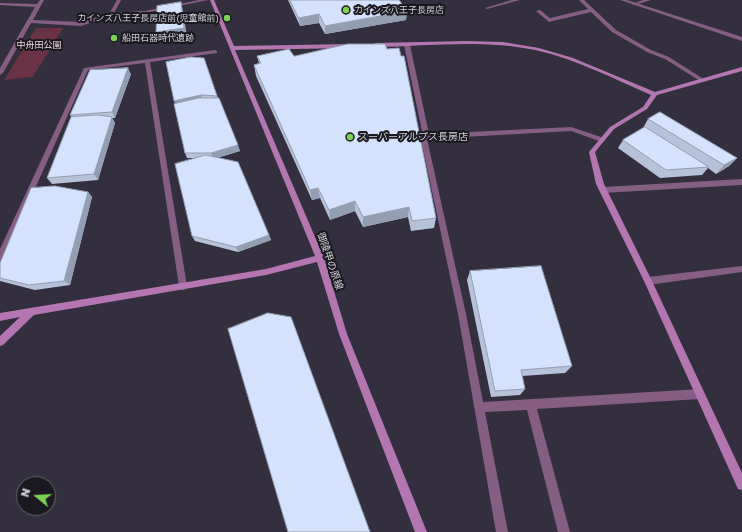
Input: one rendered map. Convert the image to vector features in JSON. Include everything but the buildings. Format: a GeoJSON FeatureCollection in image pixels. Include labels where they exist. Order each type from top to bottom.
{"type":"FeatureCollection","features":[{"type":"Feature","properties":{"kind":"street"},"geometry":{"type":"LineString","coordinates":[[0,73],[42,0]]}},
{"type":"Feature","properties":{"kind":"street"},"geometry":{"type":"LineString","coordinates":[[111,15],[119,0]]}},
{"type":"Feature","properties":{"kind":"street"},"geometry":{"type":"LineString","coordinates":[[29,22],[81,24],[111,15],[145,12],[206,0]]}},
{"type":"Feature","properties":{"kind":"street","name":"御陵甲の原線"},"geometry":{"type":"LineString","coordinates":[[212,0],[320,258],[343,334],[421,532]]}},
{"type":"Feature","properties":{"kind":"street"},"geometry":{"type":"LineString","coordinates":[[488,8],[518,0]]}},
{"type":"Feature","properties":{"kind":"street"},"geometry":{"type":"LineString","coordinates":[[581,0],[614,31],[649,51],[667,58],[702,80]]}},
{"type":"Feature","properties":{"kind":"street"},"geometry":{"type":"LineString","coordinates":[[622,0],[742,39]]}},
{"type":"Feature","properties":{"kind":"street"},"geometry":{"type":"LineString","coordinates":[[634,4],[649,0]]}},
{"type":"Feature","properties":{"kind":"street"},"geometry":{"type":"LineString","coordinates":[[0,4],[38,6]]}},
{"type":"Feature","properties":{"kind":"street"},"geometry":{"type":"LineString","coordinates":[[538,11],[549,20],[592,10]]}},
{"type":"Feature","properties":{"kind":"street"},"geometry":{"type":"LineString","coordinates":[[372,45],[478,43],[521,46],[572,60],[655,94]]}},
{"type":"Feature","properties":{"kind":"street"},"geometry":{"type":"LineString","coordinates":[[407,45],[426,136],[424,139],[462,314],[502,532]]}},
{"type":"Feature","properties":{"kind":"street"},"geometry":{"type":"LineString","coordinates":[[232,48],[356,46]]}},
{"type":"Feature","properties":{"kind":"street"},"geometry":{"type":"LineString","coordinates":[[0,258],[86,69],[215,52]]}},
{"type":"Feature","properties":{"kind":"street"},"geometry":{"type":"LineString","coordinates":[[147,61],[183,286]]}},
{"type":"Feature","properties":{"kind":"street"},"geometry":{"type":"LineString","coordinates":[[742,69],[655,94],[645,108],[612,128],[592,152],[603,190],[648,281],[742,485]]}},
{"type":"Feature","properties":{"kind":"street"},"geometry":{"type":"LineString","coordinates":[[426,136],[572,129],[602,140]]}},
{"type":"Feature","properties":{"kind":"street"},"geometry":{"type":"LineString","coordinates":[[603,190],[742,182]]}},
{"type":"Feature","properties":{"kind":"street"},"geometry":{"type":"LineString","coordinates":[[0,317],[31,313],[266,272],[320,258]]}},
{"type":"Feature","properties":{"kind":"street"},"geometry":{"type":"LineString","coordinates":[[648,281],[742,269]]}},
{"type":"Feature","properties":{"kind":"street"},"geometry":{"type":"LineString","coordinates":[[0,342],[31,313]]}},
{"type":"Feature","properties":{"kind":"street"},"geometry":{"type":"LineString","coordinates":[[480,407],[700,394]]}},
{"type":"Feature","properties":{"kind":"street"},"geometry":{"type":"LineString","coordinates":[[531,405],[564,532]]}},
{"type":"Feature","properties":{"kind":"green space","name":"中舟田公園"},"geometry":{"type":"Polygon","coordinates":[[[36,28],[63,28],[33,77],[4,80],[36,28]]]}},
{"type":"Feature","properties":{"kind":"place","name":"カインズ八王子長房店"},"geometry":{"type":"Point","coordinates":[346,10]}},
{"type":"Feature","properties":{"kind":"place","name":"カインズ八王子長房店前(児童館前)"},"geometry":{"type":"Point","coordinates":[227,18]}},
{"type":"Feature","properties":{"kind":"place","name":"船田石器時代遺跡"},"geometry":{"type":"Point","coordinates":[114,38]}},
{"type":"Feature","properties":{"kind":"place","name":"スーパーアルプス長房店"},"geometry":{"type":"Point","coordinates":[350,137]}}]}
